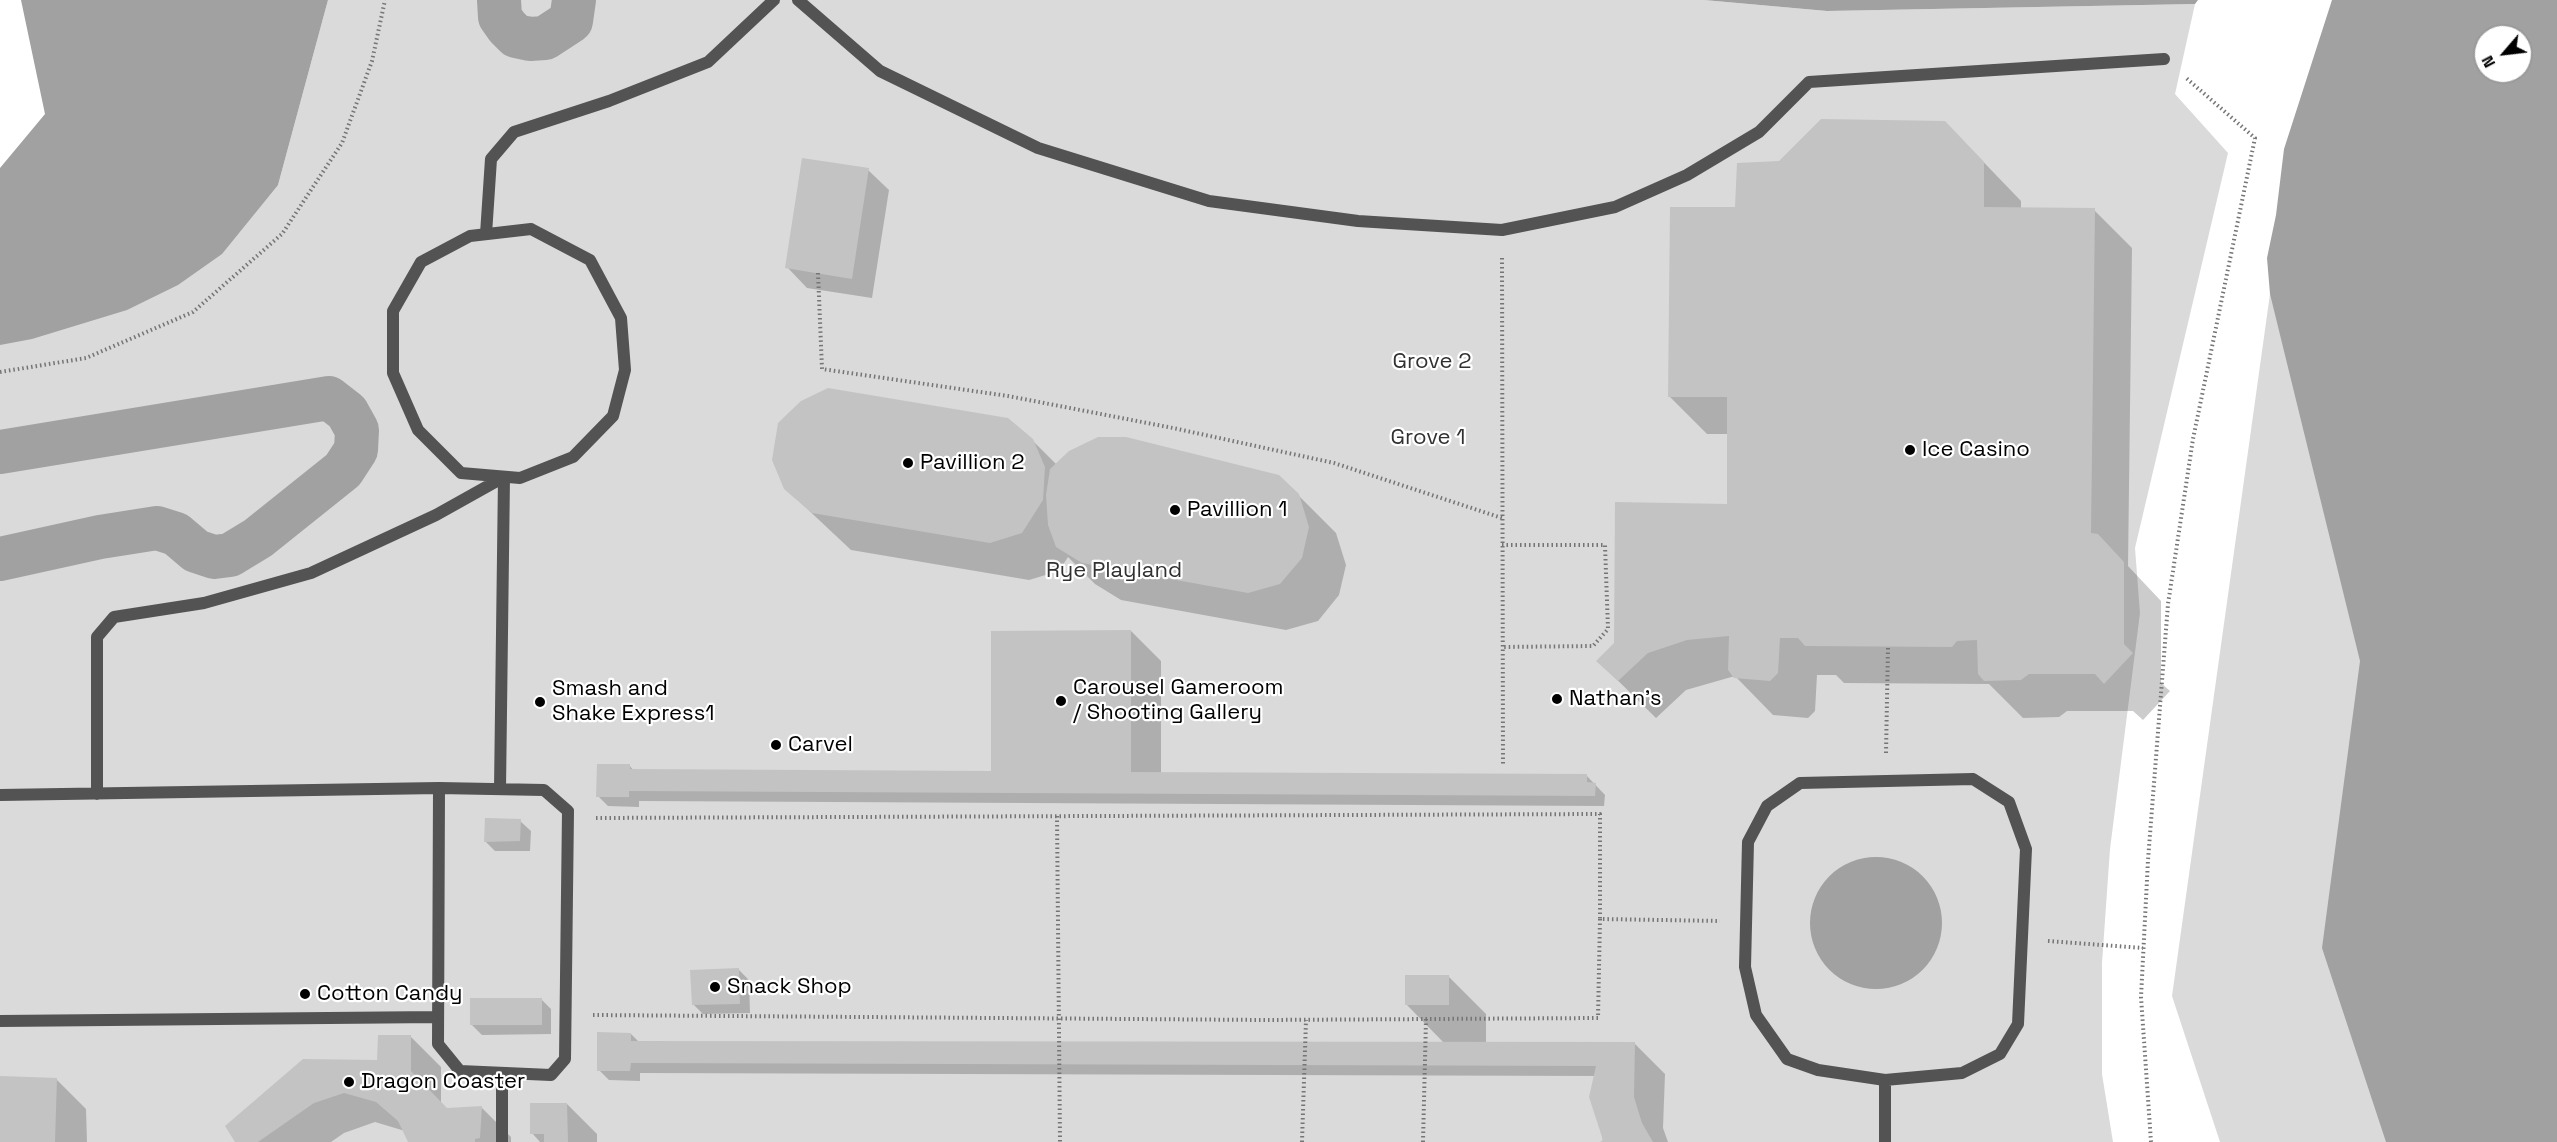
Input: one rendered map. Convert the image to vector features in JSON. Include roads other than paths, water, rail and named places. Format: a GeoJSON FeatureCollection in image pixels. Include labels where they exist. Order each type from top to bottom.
{"type":"FeatureCollection","features":[{"type":"Feature","properties":{"kind":"street"},"geometry":{"type":"LineString","coordinates":[[486,234],[491,159],[514,132],[609,101],[708,62],[774,0]]}},
{"type":"Feature","properties":{"kind":"street"},"geometry":{"type":"LineString","coordinates":[[798,0],[880,71],[1038,148],[1209,201],[1358,221],[1502,230],[1615,207],[1687,175],[1759,132],[1809,82],[2164,59]]}},
{"type":"Feature","properties":{"kind":"street"},"geometry":{"type":"LineString","coordinates":[[531,229],[590,260],[621,318],[625,370],[613,417],[573,457],[520,478],[504,477],[461,473],[418,430],[393,373],[393,312],[421,262],[470,236],[531,229]]}},
{"type":"Feature","properties":{"kind":"street"},"geometry":{"type":"LineString","coordinates":[[500,789],[504,477]]}},
{"type":"Feature","properties":{"kind":"street"},"geometry":{"type":"LineString","coordinates":[[97,794],[97,637],[114,617],[204,603],[311,573],[436,515],[504,477]]}},
{"type":"Feature","properties":{"kind":"street"},"geometry":{"type":"LineString","coordinates":[[1974,779],[2009,802],[2026,849],[2018,1024],[2000,1054],[1962,1073],[1885,1080],[1818,1070],[1787,1059],[1756,1015],[1745,967],[1748,842],[1767,806],[1800,783],[1974,779]]}},
{"type":"Feature","properties":{"kind":"street"},"geometry":{"type":"LineString","coordinates":[[0,795],[440,788],[544,790],[568,811],[565,1059],[551,1075],[460,1071],[438,1044],[440,788]]}},
{"type":"Feature","properties":{"kind":"street"},"geometry":{"type":"LineString","coordinates":[[0,1021],[438,1017]]}},
{"type":"Feature","properties":{"kind":"street"},"geometry":{"type":"LineString","coordinates":[[502,1074],[502,1142]]}},
{"type":"Feature","properties":{"kind":"street"},"geometry":{"type":"LineString","coordinates":[[1885,1080],[1885,1142]]}},
{"type":"Feature","properties":{"kind":"waterway"},"geometry":{"type":"LineString","coordinates":[[499,0],[500,17],[507,27],[516,36],[530,39],[545,38],[571,21],[574,0]]}},
{"type":"Feature","properties":{"kind":"waterway"},"geometry":{"type":"LineString","coordinates":[[0,452],[329,398],[347,412],[357,430],[356,450],[343,470],[258,538],[230,555],[214,557],[196,551],[176,534],[157,528],[100,537],[0,559]]}},
{"type":"Feature","properties":{"kind":"place","name":"Ice Casino"},"geometry":{"type":"Point","coordinates":[1910,450]}},
{"type":"Feature","properties":{"kind":"place","name":"Pavillion 2"},"geometry":{"type":"Point","coordinates":[908,463]}},
{"type":"Feature","properties":{"kind":"place","name":"Pavillion 1"},"geometry":{"type":"Point","coordinates":[1175,510]}},
{"type":"Feature","properties":{"kind":"place","name":"Nathan's"},"geometry":{"type":"Point","coordinates":[1557,699]}},
{"type":"Feature","properties":{"kind":"place","name":"Carousel Gameroom / Shooting Gallery"},"geometry":{"type":"Point","coordinates":[1061,701]}},
{"type":"Feature","properties":{"kind":"place","name":"Smash and Shake Express1"},"geometry":{"type":"Point","coordinates":[540,702]}},
{"type":"Feature","properties":{"kind":"place","name":"Carvel"},"geometry":{"type":"Point","coordinates":[776,745]}},
{"type":"Feature","properties":{"kind":"place","name":"Snack Shop"},"geometry":{"type":"Point","coordinates":[715,987]}},
{"type":"Feature","properties":{"kind":"place","name":"Cotton Candy"},"geometry":{"type":"Point","coordinates":[305,994]}},
{"type":"Feature","properties":{"kind":"place","name":"Dragon Coaster"},"geometry":{"type":"Point","coordinates":[349,1082]}},
{"type":"Feature","properties":{"kind":"park label","name":"Grove 2"},"geometry":{"type":"Point","coordinates":[1432,362]}},
{"type":"Feature","properties":{"kind":"park label","name":"Grove 1"},"geometry":{"type":"Point","coordinates":[1428,438]}},
{"type":"Feature","properties":{"kind":"park label","name":"Rye Playland"},"geometry":{"type":"Point","coordinates":[1114,571]}}]}
